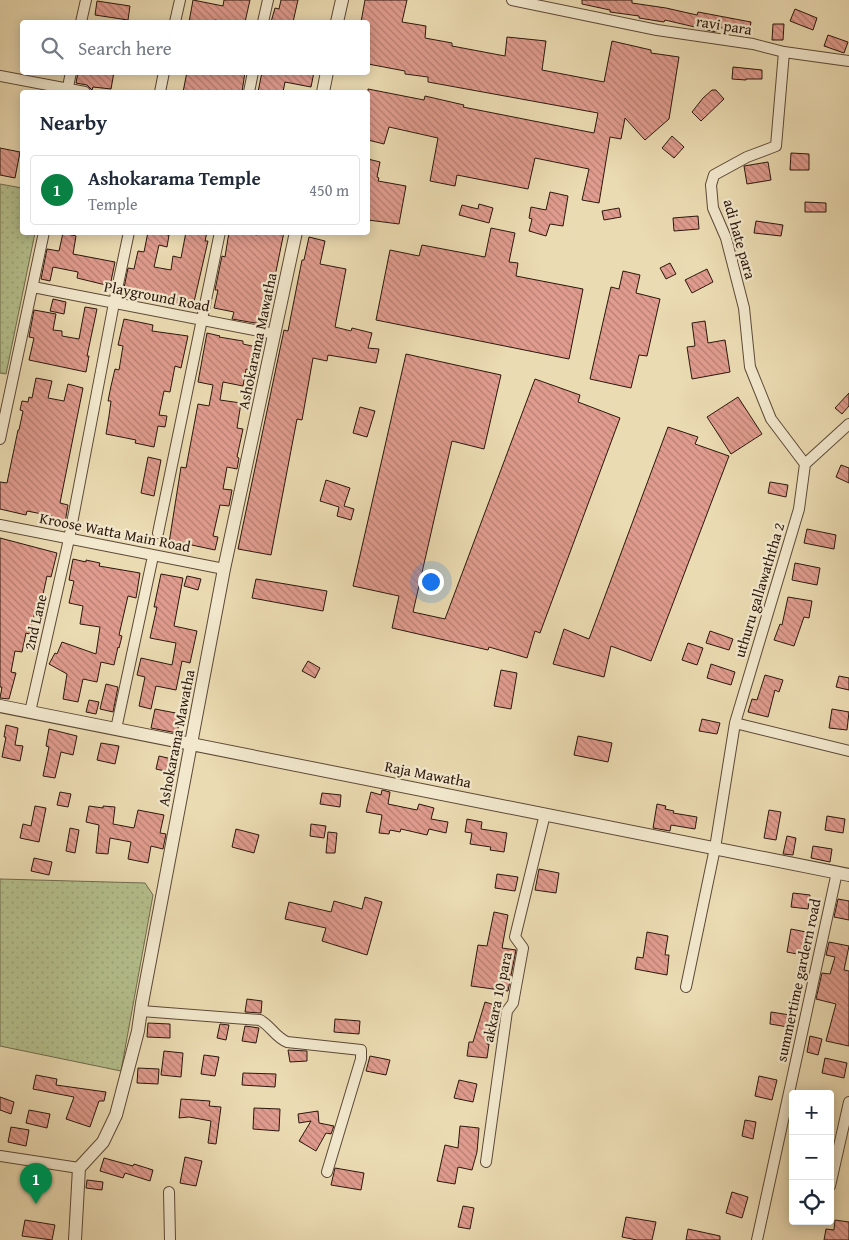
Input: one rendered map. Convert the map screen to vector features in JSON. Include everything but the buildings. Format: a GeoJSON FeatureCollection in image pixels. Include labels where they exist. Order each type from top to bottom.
{"type":"FeatureCollection","features":[{"type":"Feature","properties":{"kind":"street"},"geometry":{"type":"LineString","coordinates":[[81,20],[86,0]]}},
{"type":"Feature","properties":{"kind":"street"},"geometry":{"type":"LineString","coordinates":[[175,20],[180,0]]}},
{"type":"Feature","properties":{"kind":"street"},"geometry":{"type":"LineString","coordinates":[[263,20],[268,0]]}},
{"type":"Feature","properties":{"kind":"street"},"geometry":{"type":"LineString","coordinates":[[337,20],[342,0]]}},
{"type":"Feature","properties":{"kind":"street","name":"ravi para"},"geometry":{"type":"LineString","coordinates":[[512,0],[656,30],[752,44],[784,52]]}},
{"type":"Feature","properties":{"kind":"street"},"geometry":{"type":"LineString","coordinates":[[784,52],[849,61]]}},
{"type":"Feature","properties":{"kind":"street","name":"adi hate para"},"geometry":{"type":"LineString","coordinates":[[784,52],[776,146],[747,157],[714,175],[711,185],[713,208],[726,238],[744,308],[750,367],[771,419],[805,464]]}},
{"type":"Feature","properties":{"kind":"street"},"geometry":{"type":"LineString","coordinates":[[67,90],[70,75]]}},
{"type":"Feature","properties":{"kind":"street"},"geometry":{"type":"LineString","coordinates":[[160,90],[163,75]]}},
{"type":"Feature","properties":{"kind":"street"},"geometry":{"type":"LineString","coordinates":[[249,90],[252,75]]}},
{"type":"Feature","properties":{"kind":"street"},"geometry":{"type":"LineString","coordinates":[[323,90],[326,75]]}},
{"type":"Feature","properties":{"kind":"street"},"geometry":{"type":"LineString","coordinates":[[0,76],[63,90]]}},
{"type":"Feature","properties":{"kind":"street"},"geometry":{"type":"LineString","coordinates":[[0,439],[43,235]]}},
{"type":"Feature","properties":{"kind":"street","name":"2nd Lane"},"geometry":{"type":"LineString","coordinates":[[30,712],[69,539],[114,303],[129,235]]}},
{"type":"Feature","properties":{"kind":"street"},"geometry":{"type":"LineString","coordinates":[[158,533],[219,235]]}},
{"type":"Feature","properties":{"kind":"street","name":"Ashokarama Mawatha"},"geometry":{"type":"LineString","coordinates":[[79,1168],[103,1142],[116,1115],[130,1066],[224,569],[295,235]]}},
{"type":"Feature","properties":{"kind":"street","name":"Playground Road"},"geometry":{"type":"LineString","coordinates":[[33,287],[275,334]]}},
{"type":"Feature","properties":{"kind":"street"},"geometry":{"type":"LineString","coordinates":[[805,464],[849,424]]}},
{"type":"Feature","properties":{"kind":"street","name":"uthuru gallawaththa 2"},"geometry":{"type":"LineString","coordinates":[[686,987],[715,848],[735,723],[799,509],[805,464]]}},
{"type":"Feature","properties":{"kind":"street","name":"Kroose Watta Main Road"},"geometry":{"type":"LineString","coordinates":[[0,525],[224,569]]}},
{"type":"Feature","properties":{"kind":"street"},"geometry":{"type":"LineString","coordinates":[[116,729],[153,556]]}},
{"type":"Feature","properties":{"kind":"street","name":"Raja Mawatha"},"geometry":{"type":"LineString","coordinates":[[0,706],[843,874]]}},
{"type":"Feature","properties":{"kind":"street"},"geometry":{"type":"LineString","coordinates":[[735,723],[849,751]]}},
{"type":"Feature","properties":{"kind":"street","name":"akkara 10 para"},"geometry":{"type":"LineString","coordinates":[[486,1162],[506,1011],[513,1003],[523,948],[515,937],[546,814]]}},
{"type":"Feature","properties":{"kind":"street","name":"summertime gardern road"},"geometry":{"type":"LineString","coordinates":[[757,1240],[843,874]]}},
{"type":"Feature","properties":{"kind":"street"},"geometry":{"type":"LineString","coordinates":[[141,1011],[260,1020],[268,1024],[280,1039],[287,1042],[360,1050],[361,1059],[327,1172]]}},
{"type":"Feature","properties":{"kind":"street"},"geometry":{"type":"LineString","coordinates":[[831,1180],[849,1102]]}},
{"type":"Feature","properties":{"kind":"street"},"geometry":{"type":"LineString","coordinates":[[0,1156],[79,1168],[75,1240]]}},
{"type":"Feature","properties":{"kind":"street"},"geometry":{"type":"LineString","coordinates":[[169,1192],[170,1240]]}},
{"type":"Feature","properties":{"kind":"green space"},"geometry":{"type":"Polygon","coordinates":[[[0,184],[20,188],[20,235],[35,235],[6,374],[0,373],[0,184]]]}},
{"type":"Feature","properties":{"kind":"green space"},"geometry":{"type":"Polygon","coordinates":[[[0,879],[145,883],[153,895],[121,1071],[0,1046],[0,879]]]}},
{"type":"Feature","properties":{"kind":"place","name":"Ashokarama Temple"},"geometry":{"type":"Point","coordinates":[36,1204]}}]}
